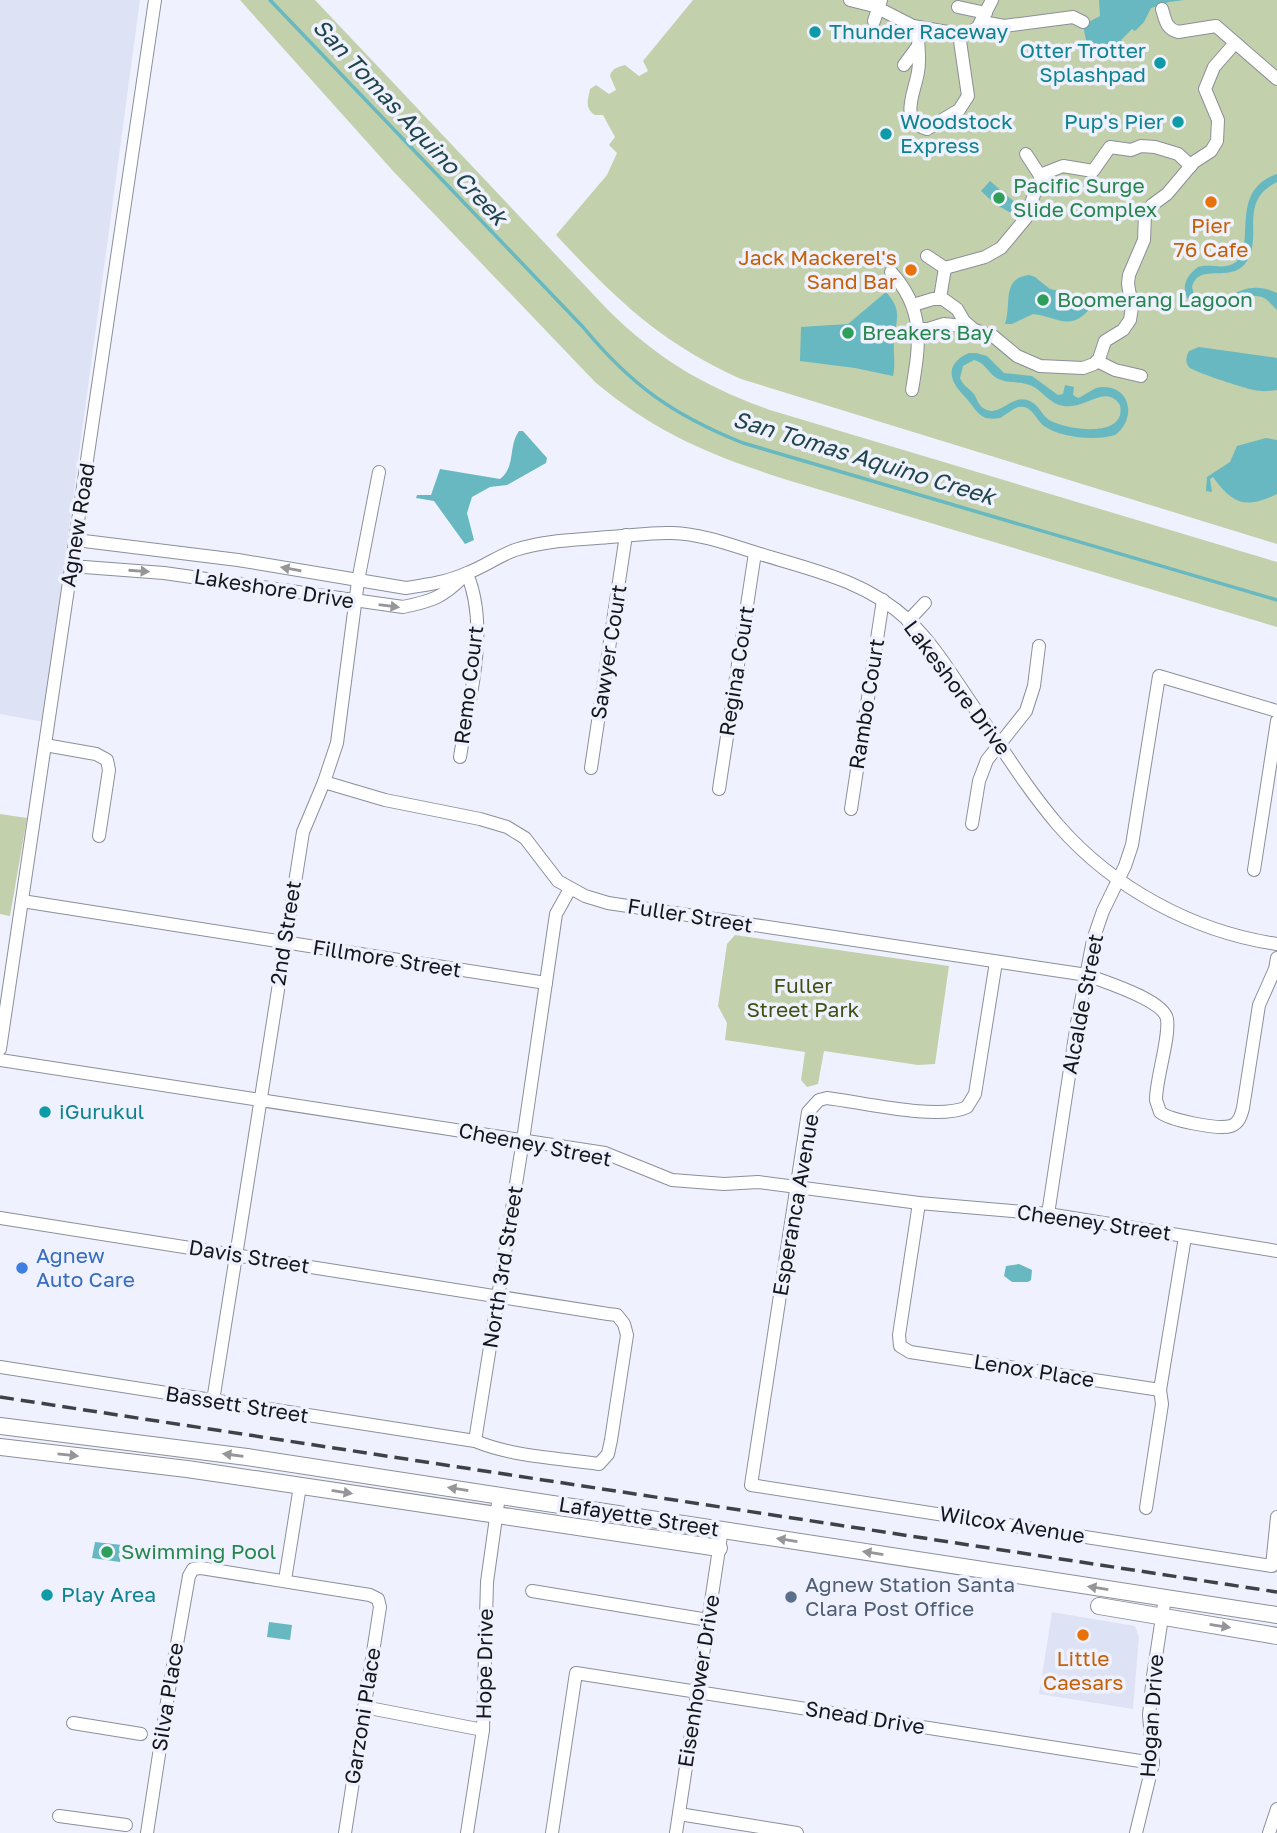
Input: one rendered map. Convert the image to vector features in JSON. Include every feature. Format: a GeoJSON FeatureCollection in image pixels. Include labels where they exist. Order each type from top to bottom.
{"type":"FeatureCollection","features":[{"type":"Feature","properties":{"kind":"main road","name":"Lafayette Street"},"geometry":{"type":"LineString","coordinates":[[0,1426],[223,1454],[1277,1615]]}},
{"type":"Feature","properties":{"kind":"main road","name":"Lafayette Street"},"geometry":{"type":"LineString","coordinates":[[0,1447],[187,1469],[719,1548]]}},
{"type":"Feature","properties":{"kind":"main road"},"geometry":{"type":"LineString","coordinates":[[1099,1606],[1277,1636]]}},
{"type":"Feature","properties":{"kind":"street","name":"Agnew Road"},"geometry":{"type":"LineString","coordinates":[[0,1049],[3,1002],[22,901],[155,0]]}},
{"type":"Feature","properties":{"kind":"street"},"geometry":{"type":"LineString","coordinates":[[850,0],[882,7],[915,27],[959,34],[969,33],[984,18],[992,0]]}},
{"type":"Feature","properties":{"kind":"street"},"geometry":{"type":"LineString","coordinates":[[874,21],[882,7]]}},
{"type":"Feature","properties":{"kind":"street"},"geometry":{"type":"LineString","coordinates":[[958,7],[1004,26],[1073,17],[1083,22]]}},
{"type":"Feature","properties":{"kind":"street"},"geometry":{"type":"LineString","coordinates":[[1161,9],[1167,27],[1172,31],[1216,26],[1277,79]]}},
{"type":"Feature","properties":{"kind":"street"},"geometry":{"type":"LineString","coordinates":[[915,27],[918,72],[909,111],[914,122],[927,129],[959,110],[968,96],[959,34]]}},
{"type":"Feature","properties":{"kind":"street"},"geometry":{"type":"LineString","coordinates":[[918,329],[949,324],[975,330],[993,336],[1017,356],[1040,366],[1083,368],[1097,361],[1105,341],[1123,330],[1130,320],[1132,307],[1129,275],[1144,240],[1146,214],[1217,141],[1218,120],[1205,89],[1214,68],[1235,43]]}},
{"type":"Feature","properties":{"kind":"street"},"geometry":{"type":"LineString","coordinates":[[904,65],[918,46]]}},
{"type":"Feature","properties":{"kind":"street"},"geometry":{"type":"LineString","coordinates":[[927,256],[945,268],[985,257],[1001,248],[1026,218],[1041,177],[1054,168],[1063,166],[1093,171],[1113,146],[1125,149],[1141,146],[1170,151],[1178,154],[1191,166]]}},
{"type":"Feature","properties":{"kind":"street"},"geometry":{"type":"LineString","coordinates":[[1026,154],[1041,177]]}},
{"type":"Feature","properties":{"kind":"street"},"geometry":{"type":"LineString","coordinates":[[940,299],[945,268]]}},
{"type":"Feature","properties":{"kind":"street"},"geometry":{"type":"LineString","coordinates":[[891,272],[906,289],[914,305],[918,329],[912,390]]}},
{"type":"Feature","properties":{"kind":"street"},"geometry":{"type":"LineString","coordinates":[[914,305],[940,299],[957,309],[967,324],[975,330]]}},
{"type":"Feature","properties":{"kind":"street"},"geometry":{"type":"LineString","coordinates":[[1097,361],[1115,370],[1141,376]]}},
{"type":"Feature","properties":{"kind":"street","name":"2nd Street"},"geometry":{"type":"LineString","coordinates":[[213,1401],[303,832],[337,743],[358,581],[379,472]]}},
{"type":"Feature","properties":{"kind":"street","name":"Lakeshore Drive"},"geometry":{"type":"LineString","coordinates":[[76,540],[212,556],[405,587],[429,585],[467,574],[501,555],[528,546],[656,533],[687,534],[836,576],[883,600],[908,621],[933,649],[1059,826],[1086,853],[1119,880],[1159,905],[1198,923],[1240,937],[1277,944]]}},
{"type":"Feature","properties":{"kind":"street","name":"Sawyer Court"},"geometry":{"type":"LineString","coordinates":[[591,768],[626,536]]}},
{"type":"Feature","properties":{"kind":"street","name":"Regina Court"},"geometry":{"type":"LineString","coordinates":[[719,789],[755,553]]}},
{"type":"Feature","properties":{"kind":"street","name":"Lakeshore Drive"},"geometry":{"type":"LineString","coordinates":[[71,566],[164,573],[403,607],[427,602],[447,593],[467,574]]}},
{"type":"Feature","properties":{"kind":"street","name":"Remo Court"},"geometry":{"type":"LineString","coordinates":[[460,757],[478,632],[478,612],[467,574]]}},
{"type":"Feature","properties":{"kind":"street","name":"Rambo Court"},"geometry":{"type":"LineString","coordinates":[[851,809],[883,600]]}},
{"type":"Feature","properties":{"kind":"street"},"geometry":{"type":"LineString","coordinates":[[908,621],[925,603]]}},
{"type":"Feature","properties":{"kind":"street"},"geometry":{"type":"LineString","coordinates":[[972,824],[979,781],[987,760],[1026,711],[1034,686],[1039,646]]}},
{"type":"Feature","properties":{"kind":"street","name":"Alcalde Street"},"geometry":{"type":"LineString","coordinates":[[1048,1214],[1077,1023],[1097,925],[1119,880],[1132,845],[1159,676],[1277,711]]}},
{"type":"Feature","properties":{"kind":"street"},"geometry":{"type":"LineString","coordinates":[[1254,870],[1277,721]]}},
{"type":"Feature","properties":{"kind":"street"},"geometry":{"type":"LineString","coordinates":[[45,745],[96,754],[107,760],[109,770],[99,836]]}},
{"type":"Feature","properties":{"kind":"street","name":"Fuller Street"},"geometry":{"type":"LineString","coordinates":[[324,782],[385,800],[480,819],[506,827],[525,838],[558,881],[570,889],[608,903],[1087,975],[1156,1004],[1165,1012],[1167,1026],[1156,1094],[1160,1112],[1171,1118],[1224,1127],[1235,1124],[1241,1115],[1259,1005],[1277,958]]}},
{"type":"Feature","properties":{"kind":"street","name":"North 3rd Street"},"geometry":{"type":"LineString","coordinates":[[475,1441],[556,915],[570,889]]}},
{"type":"Feature","properties":{"kind":"street","name":"Fillmore Street"},"geometry":{"type":"LineString","coordinates":[[22,901],[545,983]]}},
{"type":"Feature","properties":{"kind":"street","name":"Esperanca Avenue"},"geometry":{"type":"LineString","coordinates":[[751,1485],[808,1112],[819,1100],[835,1099],[915,1110],[953,1111],[967,1107],[975,1094],[996,962]]}},
{"type":"Feature","properties":{"kind":"street","name":"Cheeney Street"},"geometry":{"type":"LineString","coordinates":[[0,1060],[605,1153],[672,1180],[724,1184],[758,1182],[919,1203],[1048,1214],[1277,1251]]}},
{"type":"Feature","properties":{"kind":"street","name":"Lenox Place"},"geometry":{"type":"LineString","coordinates":[[919,1203],[899,1335],[900,1346],[910,1352],[1160,1390]]}},
{"type":"Feature","properties":{"kind":"street","name":"Davis Street"},"geometry":{"type":"LineString","coordinates":[[0,1218],[617,1315],[627,1335],[608,1454],[599,1464],[523,1454],[491,1448],[475,1441]]}},
{"type":"Feature","properties":{"kind":"street"},"geometry":{"type":"LineString","coordinates":[[1146,1508],[1162,1404],[1160,1390],[1185,1237]]}},
{"type":"Feature","properties":{"kind":"street","name":"Bassett Street"},"geometry":{"type":"LineString","coordinates":[[0,1367],[475,1441]]}},
{"type":"Feature","properties":{"kind":"street","name":"Wilcox Avenue"},"geometry":{"type":"LineString","coordinates":[[751,1485],[1272,1566],[1277,1517]]}},
{"type":"Feature","properties":{"kind":"street"},"geometry":{"type":"LineString","coordinates":[[285,1580],[300,1486]]}},
{"type":"Feature","properties":{"kind":"street","name":"Hope Drive"},"geometry":{"type":"LineString","coordinates":[[467,1833],[483,1730],[487,1582],[499,1496]]}},
{"type":"Feature","properties":{"kind":"street","name":"Eisenhower Drive"},"geometry":{"type":"LineString","coordinates":[[676,1833],[722,1530]]}},
{"type":"Feature","properties":{"kind":"street","name":"Silva Place"},"geometry":{"type":"LineString","coordinates":[[147,1833],[189,1576],[193,1570],[201,1568],[285,1580]]}},
{"type":"Feature","properties":{"kind":"street","name":"Garzoni Place"},"geometry":{"type":"LineString","coordinates":[[285,1580],[370,1595],[378,1599],[380,1607],[345,1833]]}},
{"type":"Feature","properties":{"kind":"street"},"geometry":{"type":"LineString","coordinates":[[532,1591],[708,1620]]}},
{"type":"Feature","properties":{"kind":"street","name":"Hogan Drive"},"geometry":{"type":"LineString","coordinates":[[1136,1833],[1153,1763],[1149,1716],[1165,1598]]}},
{"type":"Feature","properties":{"kind":"street","name":"Snead Drive"},"geometry":{"type":"LineString","coordinates":[[552,1833],[576,1673],[1153,1763]]}},
{"type":"Feature","properties":{"kind":"street"},"geometry":{"type":"LineString","coordinates":[[364,1707],[483,1730]]}},
{"type":"Feature","properties":{"kind":"street"},"geometry":{"type":"LineString","coordinates":[[73,1723],[141,1734]]}},
{"type":"Feature","properties":{"kind":"street"},"geometry":{"type":"LineString","coordinates":[[1269,1833],[1277,1809]]}},
{"type":"Feature","properties":{"kind":"street"},"geometry":{"type":"LineString","coordinates":[[679,1814],[797,1833]]}},
{"type":"Feature","properties":{"kind":"street"},"geometry":{"type":"LineString","coordinates":[[59,1816],[126,1825]]}},
{"type":"Feature","properties":{"kind":"shaded area"},"geometry":{"type":"Polygon","coordinates":[[[0,0],[140,0],[43,722],[0,714],[0,0]]]}},
{"type":"Feature","properties":{"kind":"shaded area"},"geometry":{"type":"Polygon","coordinates":[[[1052,1612],[1135,1626],[1139,1637],[1133,1709],[1039,1694],[1052,1612]]]}},
{"type":"Feature","properties":{"kind":"green space"},"geometry":{"type":"Polygon","coordinates":[[[240,0],[315,0],[608,310],[645,343],[702,381],[770,410],[1277,562],[1277,627],[794,482],[714,454],[665,431],[618,401],[595,382],[393,171],[240,0]]]}},
{"type":"Feature","properties":{"kind":"green space"},"geometry":{"type":"Polygon","coordinates":[[[693,0],[1277,0],[1277,544],[741,379],[686,350],[619,299],[556,235],[607,175],[617,153],[609,145],[615,137],[603,115],[595,115],[588,107],[590,89],[596,85],[609,94],[616,90],[610,76],[620,66],[625,65],[639,76],[648,71],[643,61],[693,0]]]}},
{"type":"Feature","properties":{"kind":"green space"},"geometry":{"type":"Polygon","coordinates":[[[0,814],[27,818],[10,916],[0,914],[0,814]]]}},
{"type":"Feature","properties":{"kind":"green space","name":"Fuller Street Park"},"geometry":{"type":"Polygon","coordinates":[[[735,935],[949,966],[935,1064],[918,1065],[824,1051],[818,1084],[807,1087],[801,1080],[805,1052],[725,1040],[727,1023],[718,1006],[727,944],[735,935]]]}},
{"type":"Feature","properties":{"kind":"water"},"geometry":{"type":"Polygon","coordinates":[[[1099,0],[1184,0],[1151,8],[1144,22],[1135,31],[1132,29],[1121,40],[1123,42],[1110,48],[1112,56],[1087,45],[1083,25],[1100,16],[1099,0]]]}},
{"type":"Feature","properties":{"kind":"water"},"geometry":{"type":"Polygon","coordinates":[[[1277,174],[1277,182],[1258,199],[1253,219],[1253,240],[1247,261],[1233,272],[1201,275],[1192,287],[1201,303],[1207,304],[1247,289],[1269,290],[1277,293],[1277,310],[1265,299],[1255,296],[1216,311],[1201,310],[1186,296],[1187,279],[1198,267],[1227,266],[1236,262],[1242,254],[1248,204],[1253,192],[1262,182],[1277,174]]]}},
{"type":"Feature","properties":{"kind":"water","name":"Pacific Surge Slide Complex"},"geometry":{"type":"Polygon","coordinates":[[[990,181],[1018,205],[1011,213],[995,204],[981,191],[990,181]]]}},
{"type":"Feature","properties":{"kind":"water","name":"Boomerang Lagoon"},"geometry":{"type":"Polygon","coordinates":[[[1029,275],[1050,289],[1069,293],[1082,304],[1092,306],[1077,319],[1070,321],[1033,314],[1012,324],[1005,324],[1011,287],[1020,277],[1029,275]]]}},
{"type":"Feature","properties":{"kind":"water","name":"Breakers Bay"},"geometry":{"type":"Polygon","coordinates":[[[886,292],[897,310],[893,376],[800,361],[801,327],[848,324],[886,292]]]}},
{"type":"Feature","properties":{"kind":"water"},"geometry":{"type":"Polygon","coordinates":[[[1199,347],[1277,358],[1277,390],[1249,389],[1192,369],[1187,363],[1187,355],[1189,351],[1199,347]]]}},
{"type":"Feature","properties":{"kind":"water"},"geometry":{"type":"Polygon","coordinates":[[[969,353],[987,356],[1004,373],[1032,376],[1058,395],[1063,394],[1065,385],[1074,387],[1073,395],[1078,398],[1099,387],[1113,388],[1120,392],[1128,405],[1126,421],[1115,435],[1089,438],[1069,436],[1051,430],[1023,407],[1000,418],[987,418],[976,410],[955,385],[953,368],[961,357],[969,353]],[[974,360],[963,366],[960,378],[981,406],[989,411],[1021,399],[1027,400],[1035,404],[1051,421],[1083,429],[1106,427],[1115,423],[1120,416],[1120,405],[1107,396],[1077,405],[1059,405],[1032,386],[995,377],[974,360]]]}},
{"type":"Feature","properties":{"kind":"water"},"geometry":{"type":"Polygon","coordinates":[[[519,431],[523,431],[547,458],[546,463],[507,485],[490,487],[472,497],[467,513],[474,540],[465,544],[434,501],[416,498],[417,495],[431,495],[440,469],[500,479],[508,469],[519,431]]]}},
{"type":"Feature","properties":{"kind":"water"},"geometry":{"type":"Polygon","coordinates":[[[1266,438],[1277,440],[1277,494],[1257,502],[1241,502],[1227,494],[1213,477],[1210,479],[1212,492],[1206,491],[1207,477],[1230,462],[1237,446],[1266,438]]]}},
{"type":"Feature","properties":{"kind":"water"},"geometry":{"type":"Polygon","coordinates":[[[1019,1264],[1032,1270],[1031,1280],[1028,1282],[1012,1282],[1004,1276],[1006,1266],[1019,1264]]]}},
{"type":"Feature","properties":{"kind":"water","name":"Swimming Pool"},"geometry":{"type":"Polygon","coordinates":[[[95,1542],[122,1545],[120,1562],[92,1558],[95,1542]]]}},
{"type":"Feature","properties":{"kind":"water"},"geometry":{"type":"Polygon","coordinates":[[[269,1622],[292,1625],[290,1640],[267,1637],[269,1622]]]}},
{"type":"Feature","properties":{"kind":"waterway","name":"San Tomas Aquino Creek"},"geometry":{"type":"LineString","coordinates":[[270,0],[601,348],[637,382],[675,410],[743,443],[1277,600]]}},
{"type":"Feature","properties":{"kind":"railway"},"geometry":{"type":"LineString","coordinates":[[0,1397],[1277,1592]]}},
{"type":"Feature","properties":{"kind":"place","name":"Thunder Raceway"},"geometry":{"type":"Point","coordinates":[815,32]}},
{"type":"Feature","properties":{"kind":"place","name":"Otter Trotter Splashpad"},"geometry":{"type":"Point","coordinates":[1160,63]}},
{"type":"Feature","properties":{"kind":"place","name":"Pup's Pier"},"geometry":{"type":"Point","coordinates":[1178,122]}},
{"type":"Feature","properties":{"kind":"place","name":"Woodstock Express"},"geometry":{"type":"Point","coordinates":[886,134]}},
{"type":"Feature","properties":{"kind":"place","name":"Pacific Surge Slide Complex"},"geometry":{"type":"Point","coordinates":[999,198]}},
{"type":"Feature","properties":{"kind":"place","name":"Pier 76 Cafe"},"geometry":{"type":"Point","coordinates":[1211,202]}},
{"type":"Feature","properties":{"kind":"place","name":"Jack Mackerel's Sand Bar"},"geometry":{"type":"Point","coordinates":[911,270]}},
{"type":"Feature","properties":{"kind":"place","name":"Boomerang Lagoon"},"geometry":{"type":"Point","coordinates":[1043,300]}},
{"type":"Feature","properties":{"kind":"place","name":"Breakers Bay"},"geometry":{"type":"Point","coordinates":[848,333]}},
{"type":"Feature","properties":{"kind":"place","name":"iGurukul"},"geometry":{"type":"Point","coordinates":[45,1112]}},
{"type":"Feature","properties":{"kind":"place","name":"Agnew Auto Care"},"geometry":{"type":"Point","coordinates":[22,1268]}},
{"type":"Feature","properties":{"kind":"place","name":"Swimming Pool"},"geometry":{"type":"Point","coordinates":[107,1552]}},
{"type":"Feature","properties":{"kind":"place","name":"Play Area"},"geometry":{"type":"Point","coordinates":[47,1595]}},
{"type":"Feature","properties":{"kind":"place","name":"Agnew Station Santa Clara Post Office"},"geometry":{"type":"Point","coordinates":[791,1597]}},
{"type":"Feature","properties":{"kind":"place","name":"Little Caesars"},"geometry":{"type":"Point","coordinates":[1083,1635]}}]}
